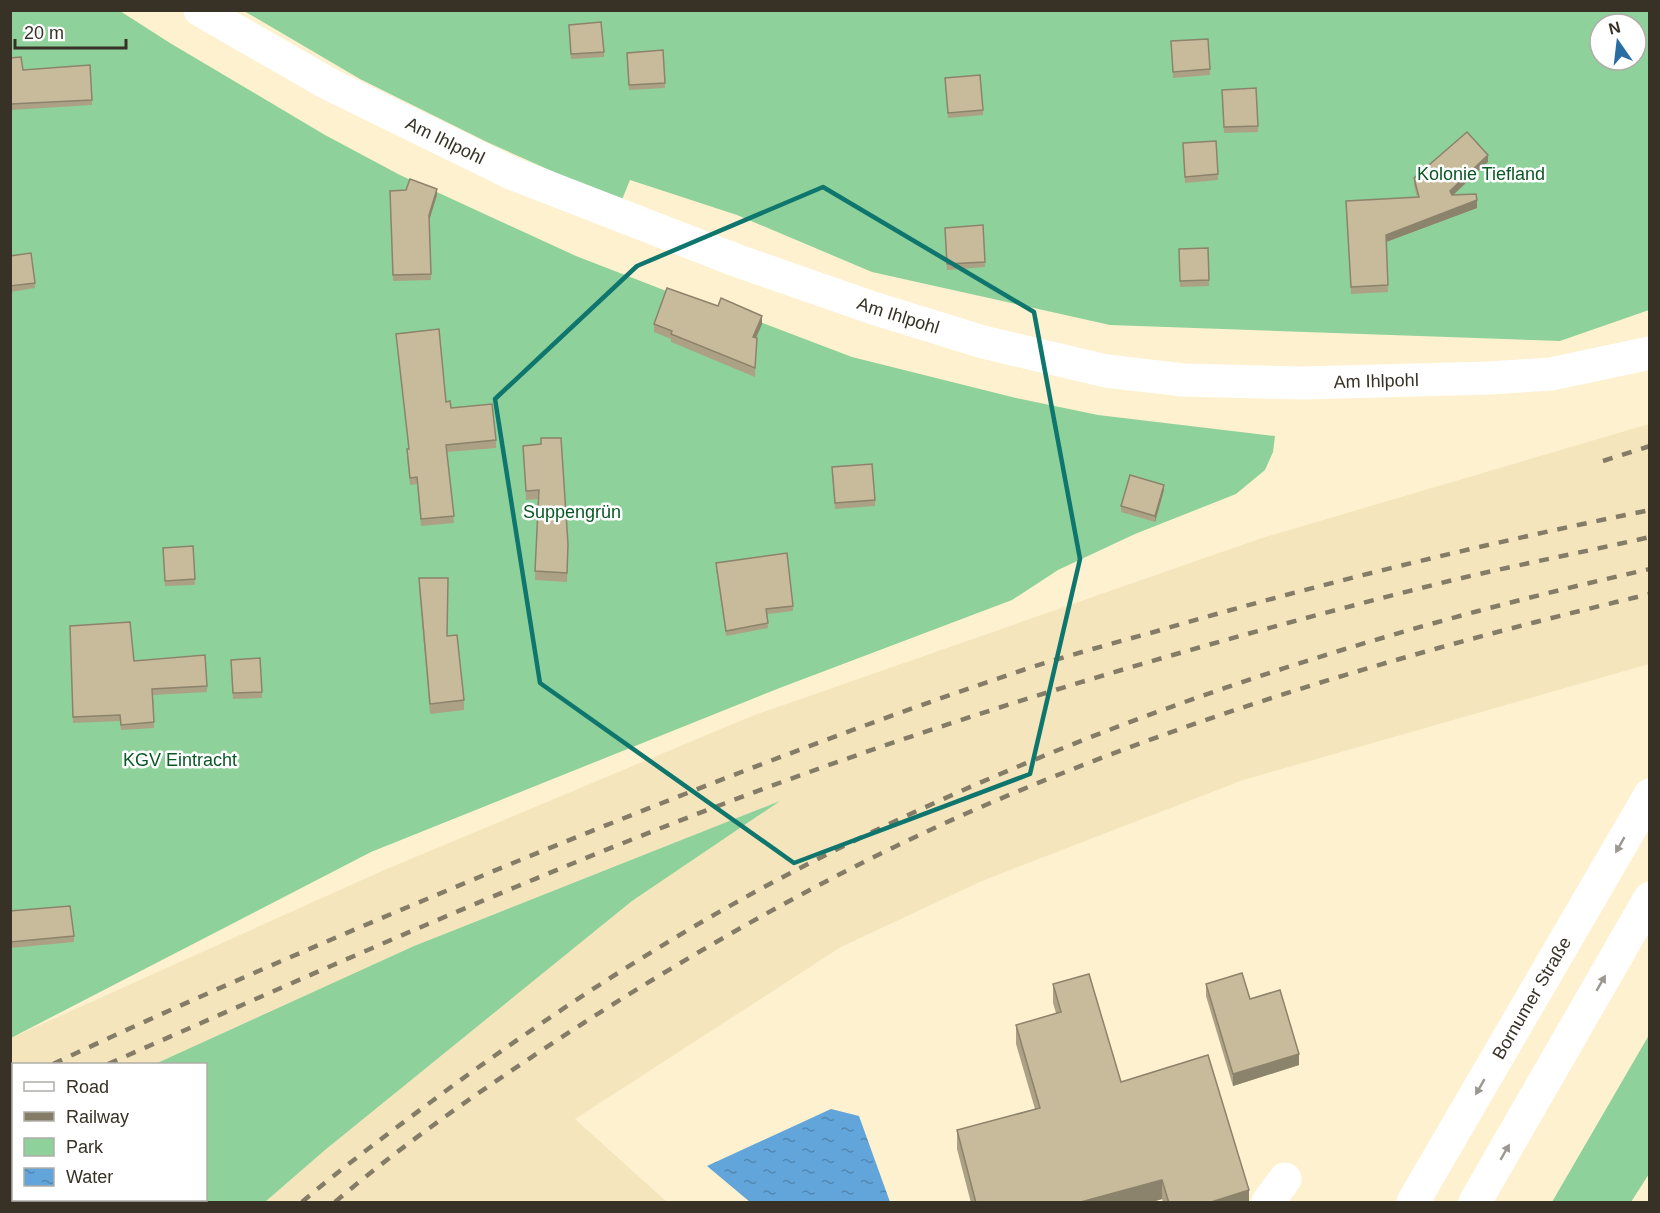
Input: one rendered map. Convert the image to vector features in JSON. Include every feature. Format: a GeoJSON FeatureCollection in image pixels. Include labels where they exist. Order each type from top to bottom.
{"type":"FeatureCollection","features":[{"type":"Feature","properties":{"kind":"main road","name":"Am Ihlpohl"},"geometry":{"type":"LineString","coordinates":[[200,10],[327,83],[511,173],[738,261],[873,308],[983,342],[1094,368],[1183,380],[1302,383],[1420,381],[1551,374],[1650,353]]}},
{"type":"Feature","properties":{"kind":"main road","name":"Bornumer Straße"},"geometry":{"type":"LineString","coordinates":[[1413,1203],[1650,795]]}},
{"type":"Feature","properties":{"kind":"main road"},"geometry":{"type":"LineString","coordinates":[[1475,1203],[1650,898]]}},
{"type":"Feature","properties":{"kind":"highlighted area"},"geometry":{"type":"Polygon","coordinates":[[[823,187],[1034,312],[1080,559],[1030,774],[794,863],[540,683],[495,399],[637,266],[823,187]]]}},
{"type":"Feature","properties":{"kind":"shaded area"},"geometry":{"type":"Polygon","coordinates":[[[1649,424],[1649,664],[1243,780],[982,881],[841,947],[575,1119],[667,1202],[265,1202],[325,1150],[632,901],[776,803],[414,946],[157,1063],[12,1063],[11,1132],[11,1038],[382,871],[752,716],[1262,538],[1649,424]]]}},
{"type":"Feature","properties":{"kind":"green space"},"geometry":{"type":"Polygon","coordinates":[[[11,11],[120,11],[325,135],[400,175],[576,256],[718,311],[721,307],[852,357],[1016,398],[1098,415],[1275,436],[1273,452],[1265,470],[1236,494],[1135,534],[1058,570],[1012,600],[777,689],[371,852],[11,1038],[11,11]]]}},
{"type":"Feature","properties":{"kind":"green space","name":"Kolonie Tiefland"},"geometry":{"type":"Polygon","coordinates":[[[244,11],[1649,11],[1649,310],[1560,341],[1110,325],[872,272],[737,215],[630,180],[621,202],[487,142],[360,79],[244,11]]]}},
{"type":"Feature","properties":{"kind":"green space"},"geometry":{"type":"Polygon","coordinates":[[[780,801],[632,901],[325,1150],[265,1202],[11,1202],[10,1132],[12,1131],[12,1201],[207,1201],[207,1063],[157,1063],[414,946],[780,801]]]}},
{"type":"Feature","properties":{"kind":"green space"},"geometry":{"type":"Polygon","coordinates":[[[1649,1035],[1649,1174],[1631,1202],[1552,1202],[1649,1035]]]}},
{"type":"Feature","properties":{"kind":"water"},"geometry":{"type":"Polygon","coordinates":[[[831,1109],[859,1116],[890,1202],[750,1202],[707,1166],[831,1109]]]}},
{"type":"Feature","properties":{"kind":"building"},"geometry":{"type":"Polygon","coordinates":[[[601,22],[604,52],[571,54],[569,25],[601,22]]]}},
{"type":"Feature","properties":{"kind":"building"},"geometry":{"type":"Polygon","coordinates":[[[1208,39],[1210,69],[1173,72],[1171,41],[1208,39]]]}},
{"type":"Feature","properties":{"kind":"building"},"geometry":{"type":"Polygon","coordinates":[[[663,50],[665,83],[629,85],[627,53],[663,50]]]}},
{"type":"Feature","properties":{"kind":"building"},"geometry":{"type":"Polygon","coordinates":[[[21,57],[23,70],[90,65],[92,100],[10,104],[10,58],[21,57]]]}},
{"type":"Feature","properties":{"kind":"building"},"geometry":{"type":"Polygon","coordinates":[[[980,75],[983,110],[948,113],[945,78],[980,75]]]}},
{"type":"Feature","properties":{"kind":"building"},"geometry":{"type":"Polygon","coordinates":[[[1256,88],[1258,126],[1224,127],[1222,90],[1256,88]]]}},
{"type":"Feature","properties":{"kind":"building"},"geometry":{"type":"Polygon","coordinates":[[[1467,132],[1488,155],[1450,191],[1452,195],[1476,194],[1477,200],[1386,235],[1388,285],[1351,287],[1346,201],[1419,197],[1414,178],[1467,132]]]}},
{"type":"Feature","properties":{"kind":"building"},"geometry":{"type":"Polygon","coordinates":[[[1216,141],[1218,174],[1185,177],[1183,143],[1216,141]]]}},
{"type":"Feature","properties":{"kind":"building"},"geometry":{"type":"Polygon","coordinates":[[[410,179],[437,189],[429,215],[431,274],[393,275],[390,191],[406,190],[410,179]]]}},
{"type":"Feature","properties":{"kind":"building"},"geometry":{"type":"Polygon","coordinates":[[[983,225],[985,262],[947,264],[945,228],[983,225]]]}},
{"type":"Feature","properties":{"kind":"building"},"geometry":{"type":"Polygon","coordinates":[[[1208,248],[1209,280],[1180,281],[1179,249],[1208,248]]]}},
{"type":"Feature","properties":{"kind":"building"},"geometry":{"type":"Polygon","coordinates":[[[31,253],[35,283],[10,286],[10,256],[31,253]]]}},
{"type":"Feature","properties":{"kind":"building"},"geometry":{"type":"Polygon","coordinates":[[[667,288],[718,306],[721,298],[762,316],[753,337],[757,338],[755,368],[671,334],[672,331],[654,324],[667,288]]]}},
{"type":"Feature","properties":{"kind":"building"},"geometry":{"type":"Polygon","coordinates":[[[439,329],[446,402],[450,401],[451,408],[492,404],[496,440],[446,445],[454,516],[421,519],[417,477],[410,478],[407,449],[409,449],[396,334],[439,329]]]}},
{"type":"Feature","properties":{"kind":"building"},"geometry":{"type":"Polygon","coordinates":[[[541,438],[561,438],[568,544],[567,573],[535,571],[539,490],[526,491],[523,446],[541,444],[541,438]]]}},
{"type":"Feature","properties":{"kind":"building"},"geometry":{"type":"Polygon","coordinates":[[[872,464],[875,500],[835,503],[832,467],[872,464]]]}},
{"type":"Feature","properties":{"kind":"building"},"geometry":{"type":"Polygon","coordinates":[[[1130,475],[1164,485],[1155,516],[1121,506],[1130,475]]]}},
{"type":"Feature","properties":{"kind":"building"},"geometry":{"type":"Polygon","coordinates":[[[193,546],[195,579],[165,581],[163,548],[193,546]]]}},
{"type":"Feature","properties":{"kind":"building"},"geometry":{"type":"Polygon","coordinates":[[[787,553],[793,606],[766,609],[768,623],[726,631],[716,563],[787,553]]]}},
{"type":"Feature","properties":{"kind":"building"},"geometry":{"type":"Polygon","coordinates":[[[419,578],[448,578],[447,636],[457,635],[464,700],[430,704],[419,578]]]}},
{"type":"Feature","properties":{"kind":"building"},"geometry":{"type":"Polygon","coordinates":[[[130,622],[134,661],[205,655],[207,686],[152,689],[154,722],[121,725],[120,715],[73,717],[70,626],[130,622]]]}},
{"type":"Feature","properties":{"kind":"building"},"geometry":{"type":"Polygon","coordinates":[[[260,658],[262,692],[233,693],[231,660],[260,658]]]}},
{"type":"Feature","properties":{"kind":"building"},"geometry":{"type":"Polygon","coordinates":[[[70,906],[74,936],[10,942],[10,911],[70,906]]]}},
{"type":"Feature","properties":{"kind":"building"},"geometry":{"type":"Polygon","coordinates":[[[1242,973],[1250,999],[1280,990],[1299,1054],[1233,1074],[1206,984],[1242,973]]]}},
{"type":"Feature","properties":{"kind":"building"},"geometry":{"type":"Polygon","coordinates":[[[1089,974],[1121,1082],[1208,1055],[1249,1190],[1208,1203],[1169,1203],[1162,1180],[1077,1203],[976,1203],[957,1130],[1040,1108],[1016,1025],[1061,1012],[1053,984],[1089,974]]]}},
{"type":"Feature","properties":{"kind":"railway"},"geometry":{"type":"LineString","coordinates":[[1603,461],[1650,446]]}},
{"type":"Feature","properties":{"kind":"railway"},"geometry":{"type":"LineString","coordinates":[[55,1063],[282,961],[513,863],[766,762],[958,692],[1072,655],[1277,597],[1463,551],[1650,510]]}},
{"type":"Feature","properties":{"kind":"railway"},"geometry":{"type":"LineString","coordinates":[[110,1063],[527,882],[696,814],[944,725],[1109,674],[1357,604],[1650,537]]}},
{"type":"Feature","properties":{"kind":"railway"},"geometry":{"type":"LineString","coordinates":[[302,1202],[451,1087],[531,1030],[613,976],[740,900],[886,825],[1098,734],[1206,694],[1426,625],[1650,569]]}},
{"type":"Feature","properties":{"kind":"railway"},"geometry":{"type":"LineString","coordinates":[[335,1202],[395,1153],[457,1108],[631,993],[724,937],[819,885],[965,814],[1132,746],[1302,688],[1475,638],[1650,594]]}},
{"type":"Feature","properties":{"kind":"park label","name":"Suppengrün"},"geometry":{"type":"Point","coordinates":[572,512]}},
{"type":"Feature","properties":{"kind":"park label","name":"KGV Eintracht"},"geometry":{"type":"Point","coordinates":[180,760]}}]}
